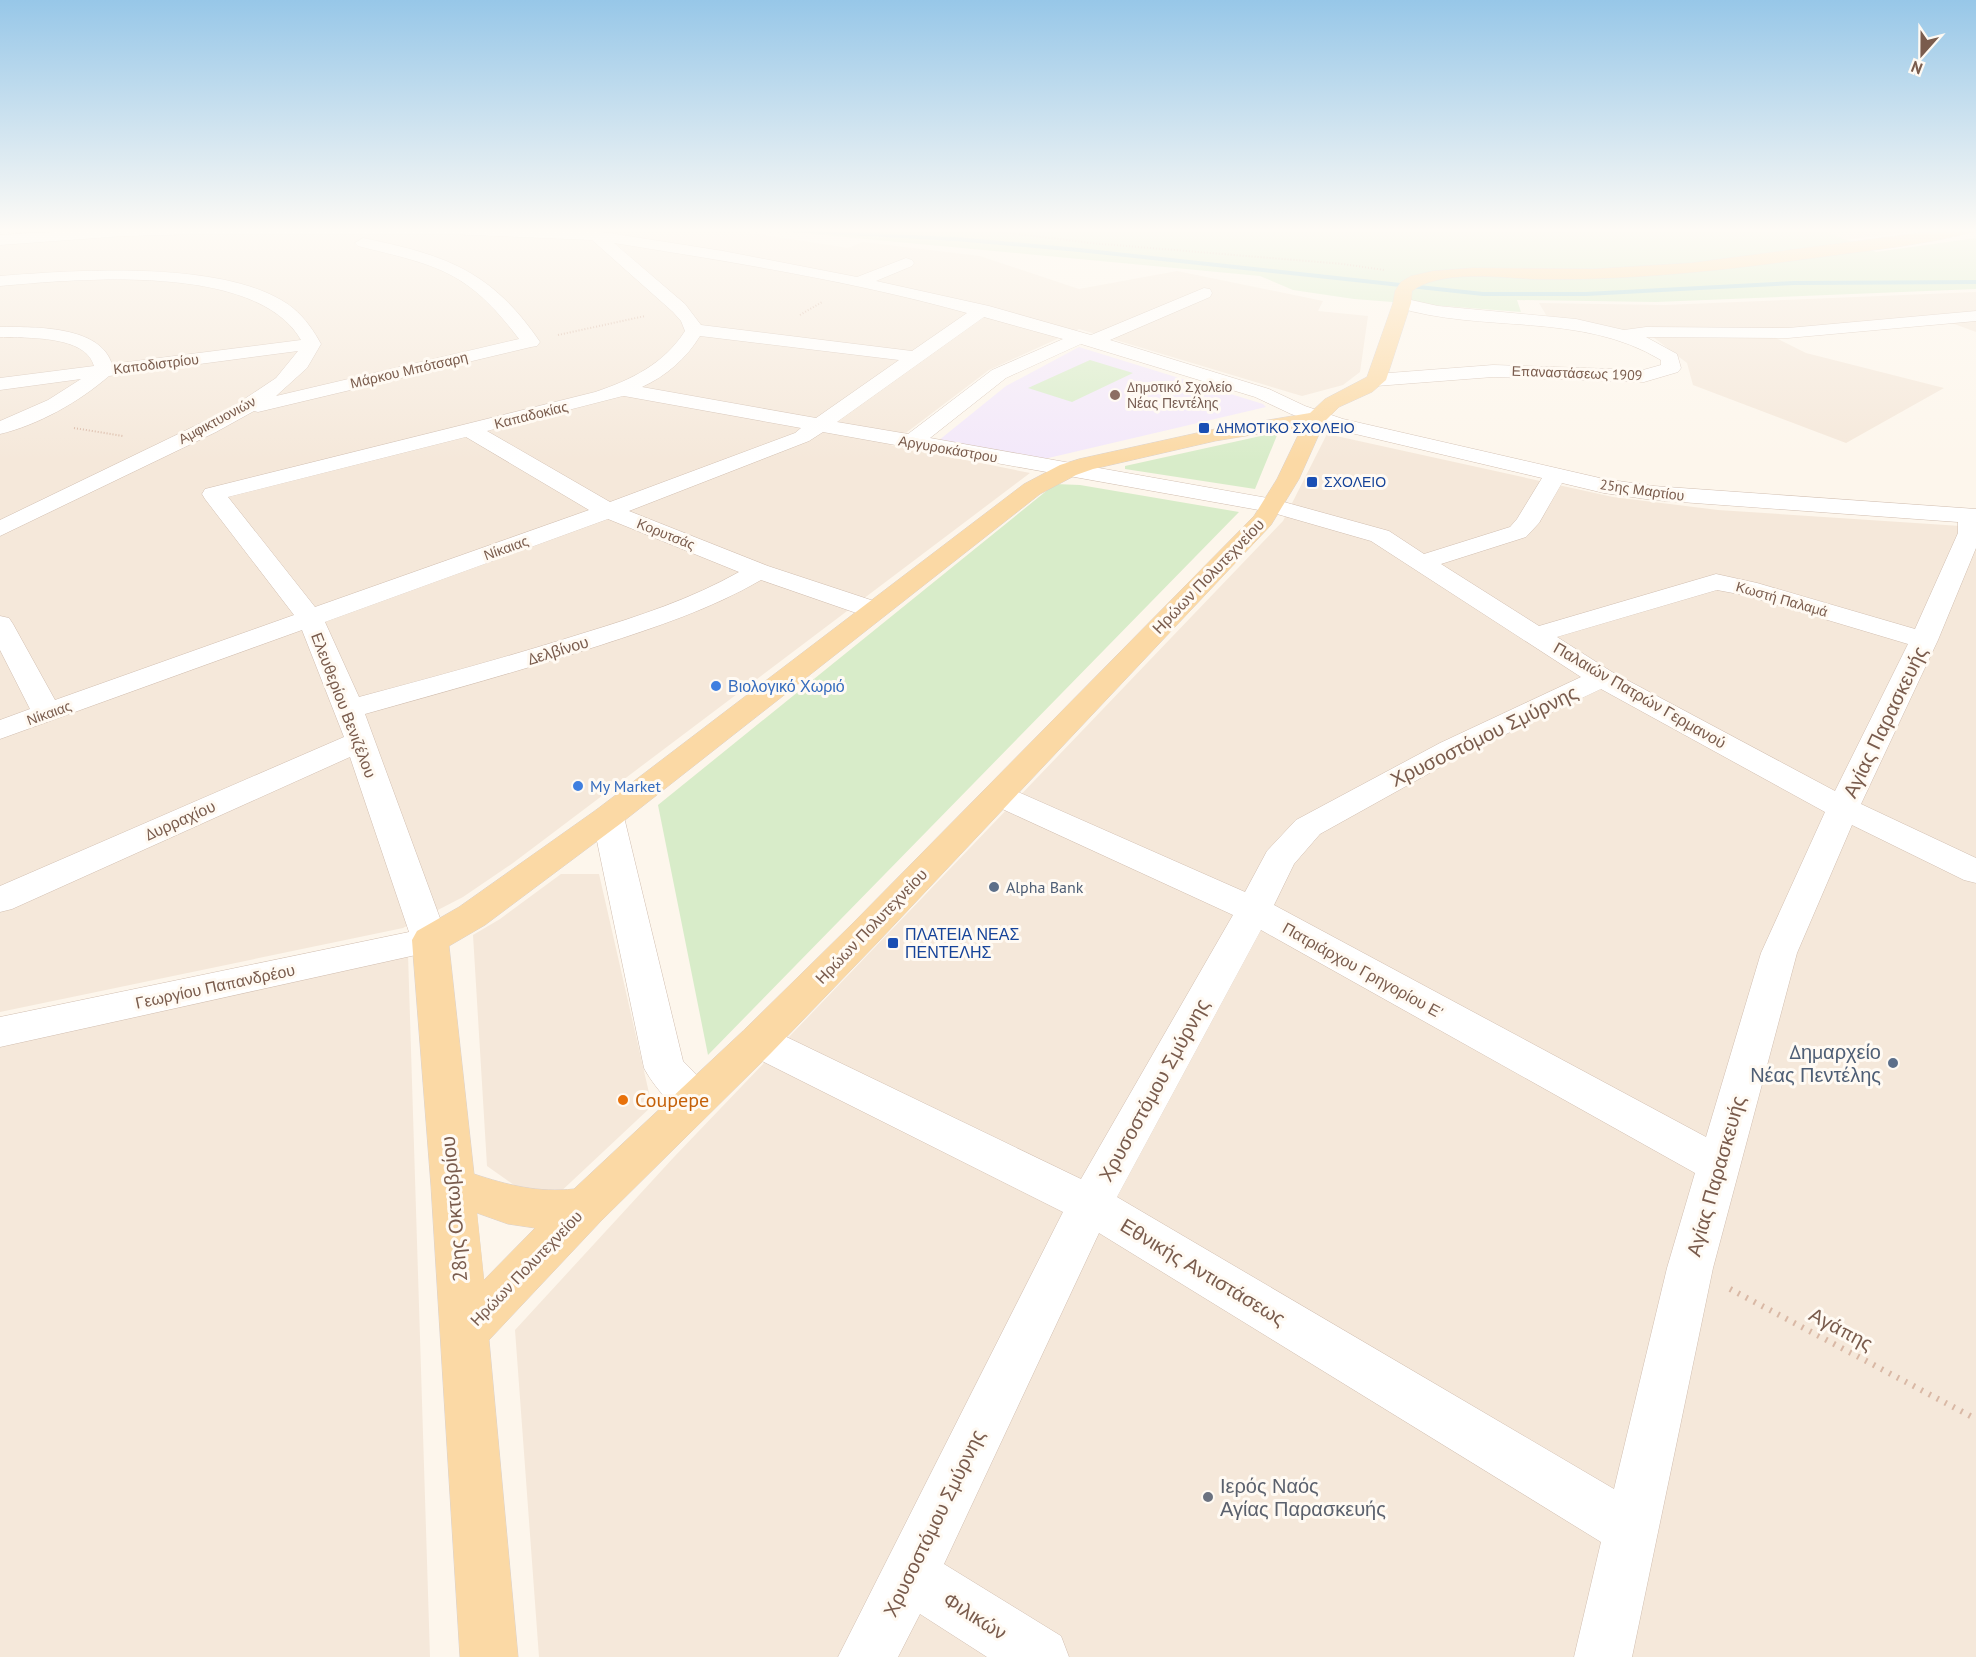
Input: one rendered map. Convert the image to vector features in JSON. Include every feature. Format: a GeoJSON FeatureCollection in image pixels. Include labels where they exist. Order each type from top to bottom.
{"type":"FeatureCollection","features":[{"type":"Feature","properties":{"kind":"main road"},"geometry":{"type":"LineString","coordinates":[[430,940],[472,916],[608,818],[1032,489],[1068,470],[1215,435],[1316,418],[1332,403],[1365,388],[1376,380],[1401,306]]}},
{"type":"Feature","properties":{"kind":"main road","name":"Ηρώων Πολυτεχνείου"},"geometry":{"type":"LineString","coordinates":[[464,1333],[585,1207],[758,1041],[1263,520],[1273,506],[1316,418]]}},
{"type":"Feature","properties":{"kind":"main road","name":"28ης Οκτωβρίου"},"geometry":{"type":"LineString","coordinates":[[430,940],[453,1186],[489,1657]]}},
{"type":"Feature","properties":{"kind":"main road"},"geometry":{"type":"LineString","coordinates":[[453,1186],[508,1205],[553,1212],[585,1207]]}},
{"type":"Feature","properties":{"kind":"street"},"geometry":{"type":"LineString","coordinates":[[279,306],[305,330],[312,344]]}},
{"type":"Feature","properties":{"kind":"street"},"geometry":{"type":"LineString","coordinates":[[502,306],[531,342]]}},
{"type":"Feature","properties":{"kind":"street","name":"25ης Μαρτίου"},"geometry":{"type":"LineString","coordinates":[[967,306],[1262,393],[1316,418],[1555,475],[1653,493],[1973,516]]}},
{"type":"Feature","properties":{"kind":"street"},"geometry":{"type":"LineString","coordinates":[[912,442],[999,374],[1171,306]]}},
{"type":"Feature","properties":{"kind":"street","name":"Επαναστάσεως 1909"},"geometry":{"type":"LineString","coordinates":[[1376,380],[1493,371],[1644,376],[1671,369],[1670,358],[1653,345],[1623,335],[1582,326],[1430,310],[1415,306]]}},
{"type":"Feature","properties":{"kind":"street"},"geometry":{"type":"LineString","coordinates":[[679,308],[689,319],[694,330],[916,357]]}},
{"type":"Feature","properties":{"kind":"street","name":"Νίκαιας"},"geometry":{"type":"LineString","coordinates":[[0,730],[608,511],[802,437],[983,310]]}},
{"type":"Feature","properties":{"kind":"street"},"geometry":{"type":"LineString","coordinates":[[1623,335],[1646,332],[1788,333],[1976,316]]}},
{"type":"Feature","properties":{"kind":"street"},"geometry":{"type":"LineString","coordinates":[[751,337],[778,325]]}},
{"type":"Feature","properties":{"kind":"street","name":"Καπαδοκίας"},"geometry":{"type":"LineString","coordinates":[[213,494],[624,390],[639,383],[664,365],[690,339],[694,330]]}},
{"type":"Feature","properties":{"kind":"street"},"geometry":{"type":"LineString","coordinates":[[0,332],[54,336],[84,343],[100,356],[104,370],[91,383],[73,394],[0,429]]}},
{"type":"Feature","properties":{"kind":"street","name":"Μάρκου Μπότσαρη"},"geometry":{"type":"LineString","coordinates":[[244,409],[531,342]]}},
{"type":"Feature","properties":{"kind":"street","name":"Καποδιστρίου"},"geometry":{"type":"LineString","coordinates":[[0,384],[312,344]]}},
{"type":"Feature","properties":{"kind":"street","name":"Αμφικτυονιών"},"geometry":{"type":"LineString","coordinates":[[0,529],[244,409],[288,377],[306,357],[312,344]]}},
{"type":"Feature","properties":{"kind":"street","name":"Αργυροκάστρου"},"geometry":{"type":"LineString","coordinates":[[624,390],[1273,506]]}},
{"type":"Feature","properties":{"kind":"street","name":"Κορυτσάς"},"geometry":{"type":"LineString","coordinates":[[470,430],[608,511],[759,571],[874,610]]}},
{"type":"Feature","properties":{"kind":"street"},"geometry":{"type":"LineString","coordinates":[[1420,563],[1496,541],[1518,532],[1527,523],[1555,475]]}},
{"type":"Feature","properties":{"kind":"street","name":"Ελευθερίου Βενιζέλου"},"geometry":{"type":"LineString","coordinates":[[213,494],[310,618],[349,710],[430,940]]}},
{"type":"Feature","properties":{"kind":"street","name":"Παλαιών Πατρών Γερμανού"},"geometry":{"type":"LineString","coordinates":[[1273,506],[1380,536],[1602,678],[1844,808],[1976,872]]}},
{"type":"Feature","properties":{"kind":"street","name":"Αγίας Παρασκευής"},"geometry":{"type":"LineString","coordinates":[[1603,1657],[1690,1268],[1779,953],[1844,808],[1924,640],[1970,533],[1973,516]]}},
{"type":"Feature","properties":{"kind":"street","name":"Δελβίνου"},"geometry":{"type":"LineString","coordinates":[[349,710],[541,656],[635,626],[725,591],[759,571]]}},
{"type":"Feature","properties":{"kind":"street","name":"Κωστή Παλαμά"},"geometry":{"type":"LineString","coordinates":[[1536,635],[1716,582],[1748,588],[1924,640]]}},
{"type":"Feature","properties":{"kind":"street"},"geometry":{"type":"LineString","coordinates":[[0,624],[46,713]]}},
{"type":"Feature","properties":{"kind":"street","name":"Χρυσοστόμου Σμύρνης"},"geometry":{"type":"LineString","coordinates":[[867,1657],[910,1575],[1090,1204],[1254,910],[1279,859],[1308,827],[1451,749],[1602,678]]}},
{"type":"Feature","properties":{"kind":"street","name":"Δυρραχίου"},"geometry":{"type":"LineString","coordinates":[[0,900],[360,741]]}},
{"type":"Feature","properties":{"kind":"street","name":"Πατριάρχου Γρηγορίου Ε'"},"geometry":{"type":"LineString","coordinates":[[998,795],[1254,910],[1719,1165]]}},
{"type":"Feature","properties":{"kind":"street"},"geometry":{"type":"LineString","coordinates":[[608,818],[664,1068],[695,1101]]}},
{"type":"Feature","properties":{"kind":"street","name":"Γεωργίου Παπανδρέου"},"geometry":{"type":"LineString","coordinates":[[2,1039],[430,940]]}},
{"type":"Feature","properties":{"kind":"street","name":"Εθνικής Αντιστάσεως"},"geometry":{"type":"LineString","coordinates":[[758,1041],[1090,1204],[1633,1530]]}},
{"type":"Feature","properties":{"kind":"street","name":"Φιλικών"},"geometry":{"type":"LineString","coordinates":[[910,1575],[1040,1657]]}},
{"type":"Feature","properties":{"kind":"path"},"geometry":{"type":"LineString","coordinates":[[531,342],[679,308]]}},
{"type":"Feature","properties":{"kind":"path"},"geometry":{"type":"LineString","coordinates":[[24,418],[171,445]]}},
{"type":"Feature","properties":{"kind":"path","name":"Αγάπης"},"geometry":{"type":"LineString","coordinates":[[1690,1268],[1976,1419]]}},
{"type":"Feature","properties":{"kind":"shaded area"},"geometry":{"type":"Polygon","coordinates":[[[0,306],[1320,306],[1318,311],[1368,316],[1360,372],[1343,385],[1302,396],[1079,329],[989,370],[890,445],[1030,473],[513,863],[463,897],[403,928],[0,1012],[0,306]]]}},
{"type":"Feature","properties":{"kind":"shaded area"},"geometry":{"type":"Polygon","coordinates":[[[1541,306],[1976,306],[1976,332],[1941,319],[1770,335],[1806,353],[1944,388],[1846,443],[1693,385],[1687,363],[1649,334],[1552,325],[1541,306]]]}},
{"type":"Feature","properties":{"kind":"shaded area","name":"Δημοτικό Σχολείο Νέας Πεντέλης"},"geometry":{"type":"Polygon","coordinates":[[[1079,347],[1263,404],[1266,407],[1044,459],[938,441],[1006,386],[1079,347]]]}},
{"type":"Feature","properties":{"kind":"shaded area"},"geometry":{"type":"Polygon","coordinates":[[[1327,434],[1613,497],[1718,510],[1976,527],[1976,1657],[539,1657],[515,1330],[674,1157],[1283,521],[1327,434]]]}},
{"type":"Feature","properties":{"kind":"shaded area"},"geometry":{"type":"Polygon","coordinates":[[[561,874],[599,874],[652,1106],[556,1196],[528,1195],[487,1166],[473,935],[500,919],[561,874]]]}},
{"type":"Feature","properties":{"kind":"shaded area"},"geometry":{"type":"Polygon","coordinates":[[[408,954],[430,1657],[0,1657],[0,1047],[408,954]]]}},
{"type":"Feature","properties":{"kind":"green space"},"geometry":{"type":"Polygon","coordinates":[[[1448,306],[1519,306],[1521,312],[1448,306]]]}},
{"type":"Feature","properties":{"kind":"green space"},"geometry":{"type":"Polygon","coordinates":[[[1090,360],[1133,373],[1072,402],[1028,388],[1090,360]]]}},
{"type":"Feature","properties":{"kind":"green space"},"geometry":{"type":"Polygon","coordinates":[[[1278,433],[1255,489],[1125,469],[1125,466],[1278,433]]]}},
{"type":"Feature","properties":{"kind":"green space"},"geometry":{"type":"Polygon","coordinates":[[[1055,484],[1080,485],[1239,512],[708,1055],[658,805],[1055,484]]]}},
{"type":"Feature","properties":{"kind":"place","name":"Δημοτικό Σχολείο Νέας Πεντέλης"},"geometry":{"type":"Point","coordinates":[1115,395]}},
{"type":"Feature","properties":{"kind":"place","name":"ΔΗΜΟΤΙΚΟ ΣΧΟΛΕΙΟ"},"geometry":{"type":"Point","coordinates":[1204,428]}},
{"type":"Feature","properties":{"kind":"place","name":"ΣΧΟΛΕΙΟ"},"geometry":{"type":"Point","coordinates":[1312,482]}},
{"type":"Feature","properties":{"kind":"place","name":"Βιολογικό Χωριό"},"geometry":{"type":"Point","coordinates":[716,686]}},
{"type":"Feature","properties":{"kind":"place","name":"My Market"},"geometry":{"type":"Point","coordinates":[578,786]}},
{"type":"Feature","properties":{"kind":"place","name":"Alpha Bank"},"geometry":{"type":"Point","coordinates":[994,887]}},
{"type":"Feature","properties":{"kind":"place","name":"ΠΛΑΤΕΙΑ ΝΕΑΣ ΠΕΝΤΕΛΗΣ"},"geometry":{"type":"Point","coordinates":[893,943]}},
{"type":"Feature","properties":{"kind":"place","name":"Δημαρχείο Νέας Πεντέλης"},"geometry":{"type":"Point","coordinates":[1893,1063]}},
{"type":"Feature","properties":{"kind":"place","name":"Coupepe"},"geometry":{"type":"Point","coordinates":[623,1100]}},
{"type":"Feature","properties":{"kind":"place","name":"Ιερός Ναός Αγίας Παρασκευής"},"geometry":{"type":"Point","coordinates":[1208,1497]}}]}
